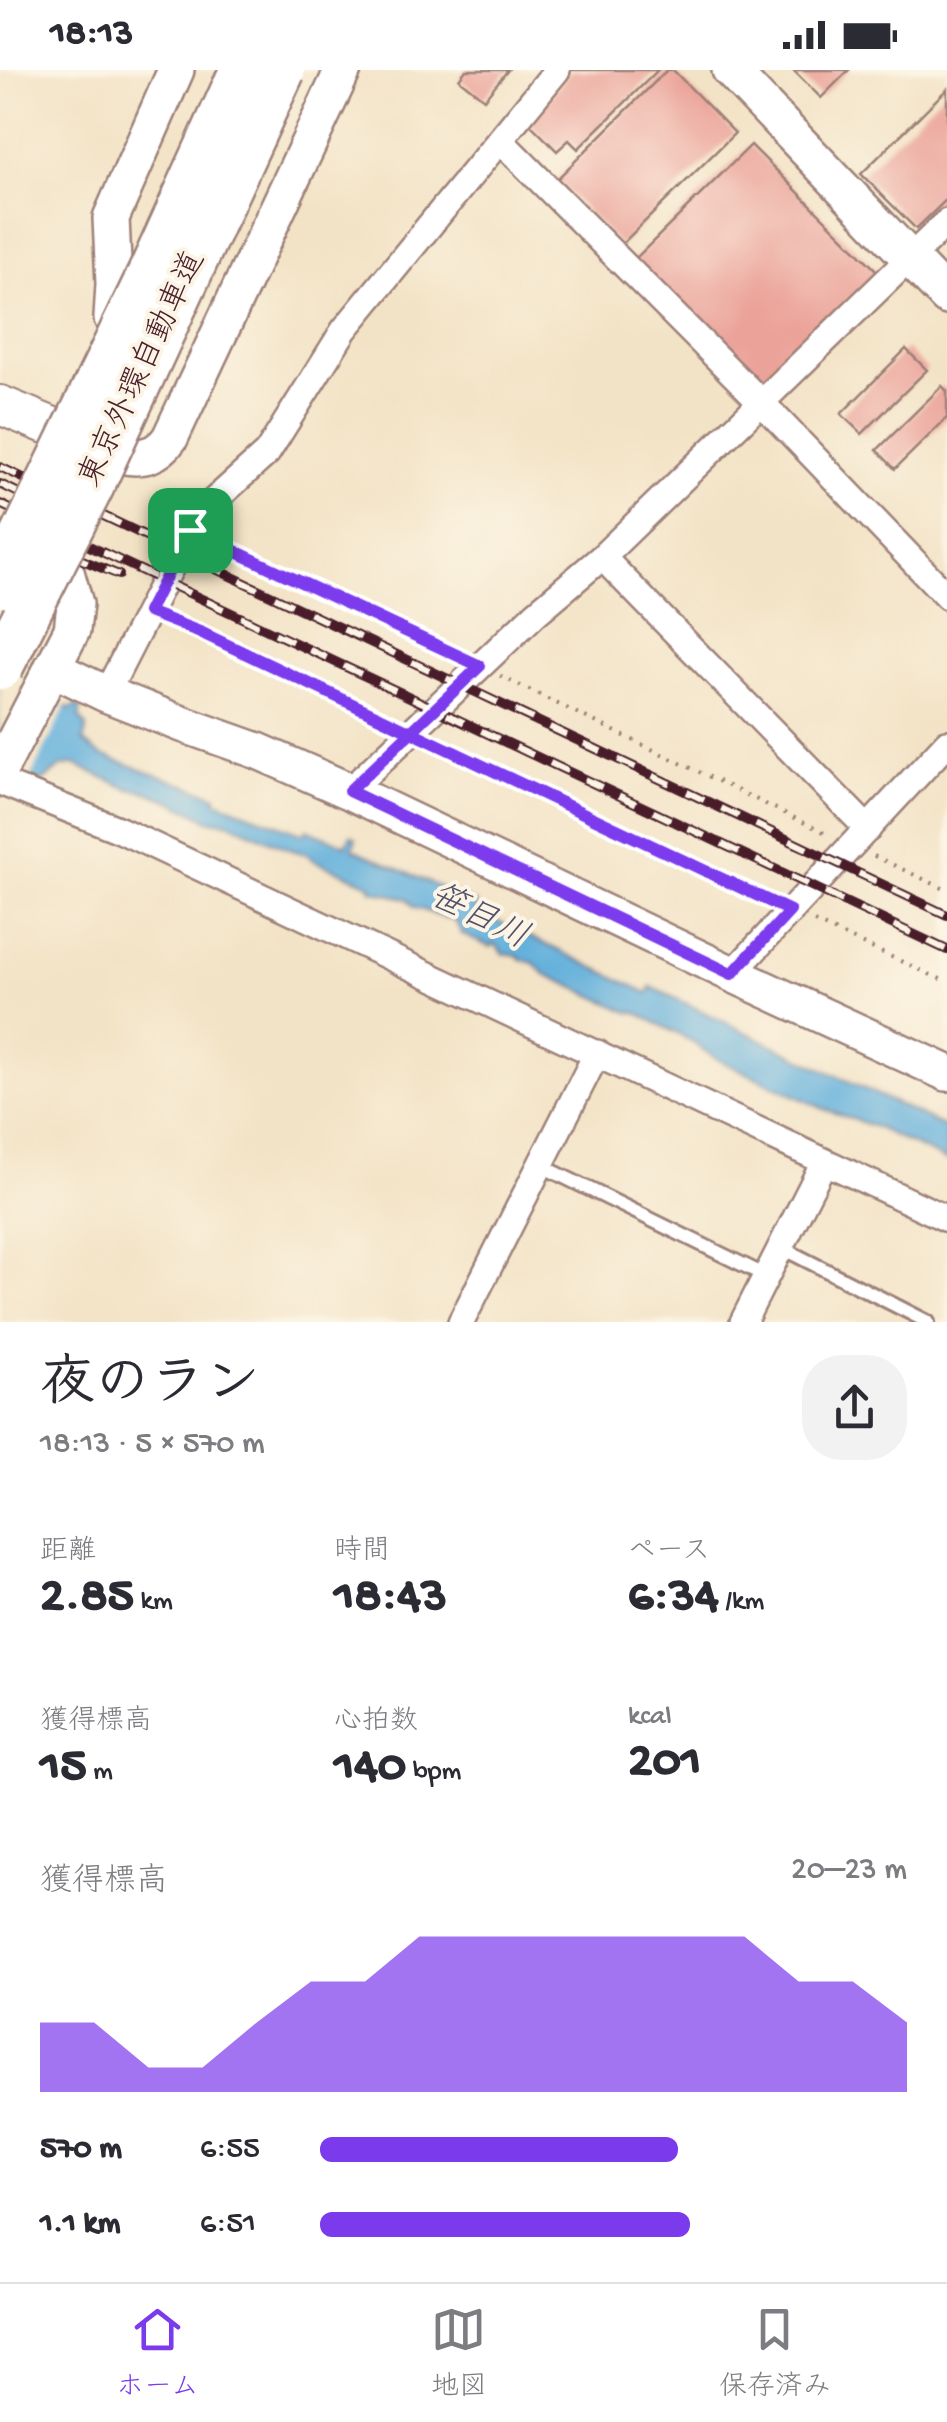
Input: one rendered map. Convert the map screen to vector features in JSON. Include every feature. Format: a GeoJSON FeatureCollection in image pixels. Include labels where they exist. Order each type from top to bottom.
{"type":"FeatureCollection","features":[{"type":"Feature","properties":{"kind":"highway","name":"東京外環自動車道"},"geometry":{"type":"LineString","coordinates":[[0,586],[243,70]]}},
{"type":"Feature","properties":{"kind":"highway","name":"東京外環自動車道"},"geometry":{"type":"LineString","coordinates":[[0,666],[91,486],[282,70]]}},
{"type":"Feature","properties":{"kind":"highway"},"geometry":{"type":"LineString","coordinates":[[91,486],[280,142],[315,70]]}},
{"type":"Feature","properties":{"kind":"main road"},"geometry":{"type":"LineString","coordinates":[[0,405],[124,456]]}},
{"type":"Feature","properties":{"kind":"street"},"geometry":{"type":"LineString","coordinates":[[112,318],[111,218],[176,70]]}},
{"type":"Feature","properties":{"kind":"street"},"geometry":{"type":"LineString","coordinates":[[124,456],[150,456],[170,438],[343,70]]}},
{"type":"Feature","properties":{"kind":"street"},"geometry":{"type":"LineString","coordinates":[[106,694],[196,516],[267,453],[344,330],[557,70]]}},
{"type":"Feature","properties":{"kind":"street"},"geometry":{"type":"LineString","coordinates":[[730,70],[947,297]]}},
{"type":"Feature","properties":{"kind":"street"},"geometry":{"type":"LineString","coordinates":[[500,140],[947,596]]}},
{"type":"Feature","properties":{"kind":"street"},"geometry":{"type":"LineString","coordinates":[[349,791],[536,613],[602,557],[947,222]]}},
{"type":"Feature","properties":{"kind":"street"},"geometry":{"type":"LineString","coordinates":[[602,557],[860,837]]}},
{"type":"Feature","properties":{"kind":"street"},"geometry":{"type":"LineString","coordinates":[[0,768],[72,630],[75,604],[66,572]]}},
{"type":"Feature","properties":{"kind":"street"},"geometry":{"type":"LineString","coordinates":[[47,677],[106,694],[258,751],[349,791],[947,1073]]}},
{"type":"Feature","properties":{"kind":"street"},"geometry":{"type":"LineString","coordinates":[[732,974],[947,743]]}},
{"type":"Feature","properties":{"kind":"street"},"geometry":{"type":"LineString","coordinates":[[0,782],[108,824],[947,1219]]}},
{"type":"Feature","properties":{"kind":"street"},"geometry":{"type":"LineString","coordinates":[[461,1322],[596,1052]]}},
{"type":"Feature","properties":{"kind":"street"},"geometry":{"type":"LineString","coordinates":[[743,1322],[824,1162]]}},
{"type":"Feature","properties":{"kind":"lane"},"geometry":{"type":"LineString","coordinates":[[540,1165],[766,1276]]}},
{"type":"Feature","properties":{"kind":"lane"},"geometry":{"type":"LineString","coordinates":[[780,1248],[928,1322]]}},
{"type":"Feature","properties":{"kind":"path"},"geometry":{"type":"LineString","coordinates":[[190,530],[860,837],[947,890]]}},
{"type":"Feature","properties":{"kind":"path"},"geometry":{"type":"LineString","coordinates":[[148,612],[200,632],[947,982]]}},
{"type":"Feature","properties":{"kind":"water","name":"笹目川"},"geometry":{"type":"Polygon","coordinates":[[[0,680],[71,709],[78,705],[79,717],[87,727],[83,741],[101,755],[217,796],[216,801],[304,834],[307,829],[346,845],[351,835],[356,838],[353,849],[477,904],[475,911],[648,993],[651,987],[947,1128],[947,1161],[721,1061],[635,1012],[545,974],[534,963],[504,954],[495,944],[490,947],[462,934],[455,921],[414,907],[408,899],[372,890],[370,884],[307,854],[228,822],[209,820],[74,764],[61,767],[40,783],[0,764],[0,680]]]}},
{"type":"Feature","properties":{"kind":"pier"},"geometry":{"type":"Polygon","coordinates":[[[0,675],[68,702],[28,783],[0,770],[0,675]]]}},
{"type":"Feature","properties":{"kind":"building"},"geometry":{"type":"Polygon","coordinates":[[[466,70],[508,70],[484,99],[459,79],[466,70]]]}},
{"type":"Feature","properties":{"kind":"building"},"geometry":{"type":"Polygon","coordinates":[[[571,70],[658,70],[578,149],[569,140],[557,151],[530,124],[571,70]]]}},
{"type":"Feature","properties":{"kind":"building"},"geometry":{"type":"Polygon","coordinates":[[[667,70],[673,70],[735,133],[620,246],[556,180],[667,70]]]}},
{"type":"Feature","properties":{"kind":"building"},"geometry":{"type":"Polygon","coordinates":[[[793,70],[849,70],[821,98],[793,70]]]}},
{"type":"Feature","properties":{"kind":"building"},"geometry":{"type":"Polygon","coordinates":[[[947,89],[947,199],[916,229],[861,174],[947,89]]]}},
{"type":"Feature","properties":{"kind":"building"},"geometry":{"type":"Polygon","coordinates":[[[751,145],[878,272],[760,388],[634,260],[751,145]]]}},
{"type":"Feature","properties":{"kind":"building"},"geometry":{"type":"Polygon","coordinates":[[[906,349],[927,370],[862,434],[841,414],[906,349]]]}},
{"type":"Feature","properties":{"kind":"building"},"geometry":{"type":"Polygon","coordinates":[[[942,386],[947,391],[947,418],[895,469],[877,450],[942,386]]]}},
{"type":"Feature","properties":{"kind":"railway"},"geometry":{"type":"LineString","coordinates":[[0,467],[947,915]]}},
{"type":"Feature","properties":{"kind":"railway"},"geometry":{"type":"LineString","coordinates":[[0,484],[65,515]]}},
{"type":"Feature","properties":{"kind":"railway"},"geometry":{"type":"LineString","coordinates":[[0,504],[947,950]]}},
{"type":"Feature","properties":{"kind":"railway"},"geometry":{"type":"LineString","coordinates":[[0,526],[119,575]]}},
{"type":"Feature","properties":{"kind":"route"},"geometry":{"type":"LineString","coordinates":[[190,530],[148,612],[200,632],[411,732],[790,911],[732,974],[349,791],[411,732],[480,666],[190,530]]}}]}
